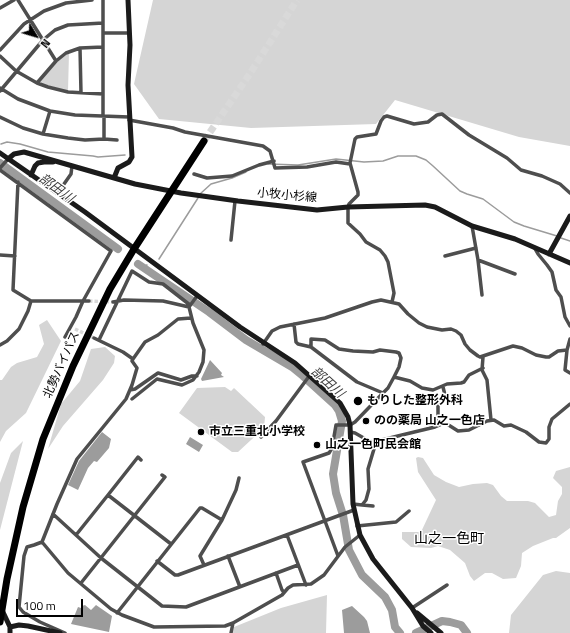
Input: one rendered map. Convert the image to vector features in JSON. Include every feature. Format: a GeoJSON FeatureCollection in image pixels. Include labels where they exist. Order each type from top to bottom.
{"type":"FeatureCollection","features":[{"type":"Feature","properties":{"kind":"highway","name":"北勢バイパス"},"geometry":{"type":"LineString","coordinates":[[0,622],[17,529],[23,507],[43,439],[70,374],[89,330],[110,289],[204,141]]}},
{"type":"Feature","properties":{"kind":"street"},"geometry":{"type":"LineString","coordinates":[[0,8],[14,0]]}},
{"type":"Feature","properties":{"kind":"street"},"geometry":{"type":"LineString","coordinates":[[18,0],[56,61]]}},
{"type":"Feature","properties":{"kind":"street"},"geometry":{"type":"LineString","coordinates":[[0,50],[24,24],[44,11],[61,4],[92,0]]}},
{"type":"Feature","properties":{"kind":"street"},"geometry":{"type":"LineString","coordinates":[[103,0],[104,139]]}},
{"type":"Feature","properties":{"kind":"street"},"geometry":{"type":"LineString","coordinates":[[114,178],[118,168],[129,162],[132,155],[128,85],[128,0]]}},
{"type":"Feature","properties":{"kind":"street"},"geometry":{"type":"LineString","coordinates":[[103,22],[76,23],[65,25],[55,30],[43,40],[1,89],[18,99],[50,111],[75,115],[129,118],[185,132],[263,146],[270,151],[274,162],[274,167],[292,168],[336,162],[350,162]]}},
{"type":"Feature","properties":{"kind":"street"},"geometry":{"type":"LineString","coordinates":[[103,33],[129,33]]}},
{"type":"Feature","properties":{"kind":"street"},"geometry":{"type":"LineString","coordinates":[[37,83],[56,61],[66,53],[80,48],[103,47]]}},
{"type":"Feature","properties":{"kind":"street"},"geometry":{"type":"LineString","coordinates":[[80,48],[81,93]]}},
{"type":"Feature","properties":{"kind":"street"},"geometry":{"type":"LineString","coordinates":[[0,56],[16,71],[37,83],[61,91],[103,94]]}},
{"type":"Feature","properties":{"kind":"street"},"geometry":{"type":"LineString","coordinates":[[43,134],[50,111]]}},
{"type":"Feature","properties":{"kind":"street"},"geometry":{"type":"LineString","coordinates":[[392,302],[394,293],[387,259],[383,253],[366,242],[348,223],[349,204],[358,195],[350,162],[355,139],[356,137],[376,134],[381,120],[384,117],[387,116],[414,124],[428,122],[437,115],[442,114],[469,135],[506,158],[520,170],[542,176],[560,184],[570,193]]}},
{"type":"Feature","properties":{"kind":"street"},"geometry":{"type":"LineString","coordinates":[[0,117],[24,128],[43,134],[68,138],[117,140]]}},
{"type":"Feature","properties":{"kind":"street","name":"小牧小杉線"},"geometry":{"type":"LineString","coordinates":[[6,160],[14,154],[24,152],[114,178],[155,188],[235,201],[318,210],[348,207],[425,205],[435,207],[472,226],[515,239],[570,263]]}},
{"type":"Feature","properties":{"kind":"street"},"geometry":{"type":"LineString","coordinates":[[0,153],[6,160],[31,175],[85,212],[196,297],[263,344],[295,362],[340,403],[348,417],[347,426],[350,432],[353,504],[360,534],[373,559],[431,633]]}},
{"type":"Feature","properties":{"kind":"street"},"geometry":{"type":"LineString","coordinates":[[6,160],[0,168],[111,251],[65,337]]}},
{"type":"Feature","properties":{"kind":"street"},"geometry":{"type":"LineString","coordinates":[[194,174],[207,178],[232,176],[259,165],[274,162]]}},
{"type":"Feature","properties":{"kind":"street"},"geometry":{"type":"LineString","coordinates":[[31,175],[38,163],[62,163]]}},
{"type":"Feature","properties":{"kind":"street"},"geometry":{"type":"LineString","coordinates":[[57,194],[69,177],[72,166]]}},
{"type":"Feature","properties":{"kind":"street"},"geometry":{"type":"LineString","coordinates":[[18,182],[13,290],[31,301],[89,301]]}},
{"type":"Feature","properties":{"kind":"street"},"geometry":{"type":"LineString","coordinates":[[231,240],[235,201]]}},
{"type":"Feature","properties":{"kind":"street"},"geometry":{"type":"LineString","coordinates":[[549,254],[570,216]]}},
{"type":"Feature","properties":{"kind":"street"},"geometry":{"type":"LineString","coordinates":[[472,226],[482,295]]}},
{"type":"Feature","properties":{"kind":"street"},"geometry":{"type":"LineString","coordinates":[[534,247],[552,272],[556,290],[561,297],[565,317],[570,326]]}},
{"type":"Feature","properties":{"kind":"street"},"geometry":{"type":"LineString","coordinates":[[445,256],[476,248]]}},
{"type":"Feature","properties":{"kind":"street"},"geometry":{"type":"LineString","coordinates":[[0,255],[15,256]]}},
{"type":"Feature","properties":{"kind":"street"},"geometry":{"type":"LineString","coordinates":[[478,260],[515,274]]}},
{"type":"Feature","properties":{"kind":"street"},"geometry":{"type":"LineString","coordinates":[[98,340],[132,270],[149,282],[164,284],[190,305]]}},
{"type":"Feature","properties":{"kind":"street"},"geometry":{"type":"LineString","coordinates":[[132,399],[157,379],[182,384],[193,380],[197,376],[203,362],[204,350],[191,318],[190,305],[196,297]]}},
{"type":"Feature","properties":{"kind":"street"},"geometry":{"type":"LineString","coordinates":[[0,345],[8,341],[19,329],[31,301]]}},
{"type":"Feature","properties":{"kind":"street"},"geometry":{"type":"LineString","coordinates":[[113,302],[164,301],[190,305]]}},
{"type":"Feature","properties":{"kind":"street"},"geometry":{"type":"LineString","coordinates":[[263,344],[275,329],[325,318],[377,301],[400,304],[408,314],[423,325],[442,330],[451,329],[459,333],[470,350],[478,356],[483,357],[495,351],[513,346],[522,348],[536,355],[546,357],[549,357],[558,351],[567,350]]}},
{"type":"Feature","properties":{"kind":"street"},"geometry":{"type":"LineString","coordinates":[[133,359],[145,342],[158,335],[178,319],[191,318]]}},
{"type":"Feature","properties":{"kind":"street"},"geometry":{"type":"LineString","coordinates":[[294,324],[296,342],[298,344],[311,348],[357,382],[383,393]]}},
{"type":"Feature","properties":{"kind":"street"},"geometry":{"type":"LineString","coordinates":[[70,327],[75,330]]}},
{"type":"Feature","properties":{"kind":"street"},"geometry":{"type":"LineString","coordinates":[[64,633],[40,622],[19,608],[24,556],[27,547],[34,546],[42,542],[77,459],[126,400],[130,390],[137,368],[132,361],[133,359],[94,338]]}},
{"type":"Feature","properties":{"kind":"street"},"geometry":{"type":"LineString","coordinates":[[570,338],[565,370],[570,373]]}},
{"type":"Feature","properties":{"kind":"street"},"geometry":{"type":"LineString","coordinates":[[311,348],[311,339],[325,340],[342,350],[396,352],[400,356],[401,360],[388,388],[355,422],[347,426],[336,425],[332,448],[329,453],[303,462],[338,556]]}},
{"type":"Feature","properties":{"kind":"street"},"geometry":{"type":"LineString","coordinates":[[483,357],[482,368],[487,380],[491,420]]}},
{"type":"Feature","properties":{"kind":"street"},"geometry":{"type":"LineString","coordinates":[[394,377],[408,380],[426,389],[433,390],[450,384],[464,382],[469,375],[482,368]]}},
{"type":"Feature","properties":{"kind":"street"},"geometry":{"type":"LineString","coordinates":[[130,390],[135,389],[158,373],[181,380],[192,376],[197,376]]}},
{"type":"Feature","properties":{"kind":"street"},"geometry":{"type":"LineString","coordinates":[[261,437],[276,422],[309,376]]}},
{"type":"Feature","properties":{"kind":"street"},"geometry":{"type":"LineString","coordinates":[[439,425],[438,404],[440,399],[445,395],[443,387]]}},
{"type":"Feature","properties":{"kind":"street"},"geometry":{"type":"LineString","coordinates":[[350,432],[373,442],[447,424],[458,431],[465,431],[491,420],[496,420],[504,426],[511,425],[526,432],[539,442],[546,443],[549,439],[549,427],[552,419],[570,404]]}},
{"type":"Feature","properties":{"kind":"street"},"geometry":{"type":"LineString","coordinates":[[362,505],[366,500],[369,489],[368,469],[374,449],[373,442]]}},
{"type":"Feature","properties":{"kind":"street"},"geometry":{"type":"LineString","coordinates":[[76,535],[138,457],[141,460]]}},
{"type":"Feature","properties":{"kind":"street"},"geometry":{"type":"LineString","coordinates":[[80,583],[165,477],[162,475]]}},
{"type":"Feature","properties":{"kind":"street"},"geometry":{"type":"LineString","coordinates":[[204,566],[200,556],[222,520],[236,490],[239,478]]}},
{"type":"Feature","properties":{"kind":"street"},"geometry":{"type":"LineString","coordinates":[[108,495],[171,544]]}},
{"type":"Feature","properties":{"kind":"street"},"geometry":{"type":"LineString","coordinates":[[353,504],[373,506]]}},
{"type":"Feature","properties":{"kind":"street"},"geometry":{"type":"LineString","coordinates":[[117,613],[200,508],[222,520]]}},
{"type":"Feature","properties":{"kind":"street"},"geometry":{"type":"LineString","coordinates":[[157,561],[175,575],[178,575],[354,510]]}},
{"type":"Feature","properties":{"kind":"street"},"geometry":{"type":"LineString","coordinates":[[357,526],[396,522],[409,511]]}},
{"type":"Feature","properties":{"kind":"street"},"geometry":{"type":"LineString","coordinates":[[53,514],[101,558],[162,606],[186,607],[298,565]]}},
{"type":"Feature","properties":{"kind":"street"},"geometry":{"type":"LineString","coordinates":[[287,534],[306,585]]}},
{"type":"Feature","properties":{"kind":"street"},"geometry":{"type":"LineString","coordinates":[[42,542],[68,573],[110,610],[154,627],[225,626],[233,623],[282,594],[293,585],[311,584],[324,575],[345,547],[360,534]]}},
{"type":"Feature","properties":{"kind":"street"},"geometry":{"type":"LineString","coordinates":[[228,556],[240,587]]}},
{"type":"Feature","properties":{"kind":"street"},"geometry":{"type":"LineString","coordinates":[[276,574],[284,592]]}},
{"type":"Feature","properties":{"kind":"street"},"geometry":{"type":"LineString","coordinates":[[412,608],[447,585]]}},
{"type":"Feature","properties":{"kind":"street"},"geometry":{"type":"LineString","coordinates":[[0,607],[10,628],[19,625],[60,633]]}},
{"type":"Feature","properties":{"kind":"street"},"geometry":{"type":"LineString","coordinates":[[231,633],[233,623]]}},
{"type":"Feature","properties":{"kind":"street"},"geometry":{"type":"LineString","coordinates":[[425,624],[442,633]]}},
{"type":"Feature","properties":{"kind":"shaded area"},"geometry":{"type":"Polygon","coordinates":[[[153,0],[570,0],[570,146],[519,137],[395,100],[376,124],[251,128],[159,119],[134,84],[153,0]]]}},
{"type":"Feature","properties":{"kind":"shaded area"},"geometry":{"type":"Polygon","coordinates":[[[69,53],[68,91],[40,83],[40,81],[60,59],[69,53]]]}},
{"type":"Feature","properties":{"kind":"shaded area"},"geometry":{"type":"Polygon","coordinates":[[[47,320],[61,341],[26,413],[6,431],[0,442],[0,380],[2,380],[11,367],[17,363],[37,357],[44,344],[39,325],[47,320]]]}},
{"type":"Feature","properties":{"kind":"shaded area"},"geometry":{"type":"Polygon","coordinates":[[[105,347],[115,356],[114,363],[103,380],[63,426],[48,449],[61,404],[80,381],[91,349],[105,347]]]}},
{"type":"Feature","properties":{"kind":"shaded area"},"geometry":{"type":"Polygon","coordinates":[[[210,360],[224,377],[202,381],[201,379],[210,360]]]}},
{"type":"Feature","properties":{"kind":"shaded area"},"geometry":{"type":"Polygon","coordinates":[[[225,387],[231,391],[234,388],[265,417],[264,428],[238,452],[232,452],[179,413],[197,388],[225,387]]]}},
{"type":"Feature","properties":{"kind":"shaded area"},"geometry":{"type":"Polygon","coordinates":[[[102,432],[111,439],[109,448],[97,462],[94,461],[88,468],[78,490],[68,485],[79,461],[102,432]]]}},
{"type":"Feature","properties":{"kind":"shaded area"},"geometry":{"type":"Polygon","coordinates":[[[190,437],[203,445],[199,452],[186,444],[190,437]]]}},
{"type":"Feature","properties":{"kind":"shaded area"},"geometry":{"type":"Polygon","coordinates":[[[23,441],[0,530],[0,483],[11,453],[23,441]]]}},
{"type":"Feature","properties":{"kind":"shaded area"},"geometry":{"type":"Polygon","coordinates":[[[416,458],[423,458],[434,475],[446,482],[459,487],[487,483],[493,485],[501,496],[507,501],[528,501],[535,503],[549,517],[556,515],[558,501],[562,494],[562,487],[553,478],[556,471],[570,467],[570,528],[556,538],[533,546],[522,553],[521,566],[516,578],[503,579],[492,573],[485,573],[474,581],[470,576],[465,563],[450,550],[438,546],[431,548],[411,547],[402,539],[402,532],[421,532],[436,500],[418,472],[416,458]]]}},
{"type":"Feature","properties":{"kind":"shaded area"},"geometry":{"type":"Polygon","coordinates":[[[556,571],[570,573],[570,633],[509,633],[511,615],[543,575],[556,571]]]}},
{"type":"Feature","properties":{"kind":"shaded area"},"geometry":{"type":"Polygon","coordinates":[[[327,595],[326,633],[233,633],[234,627],[281,608],[327,595]]]}},
{"type":"Feature","properties":{"kind":"shaded area"},"geometry":{"type":"Polygon","coordinates":[[[85,605],[91,610],[96,605],[112,616],[109,632],[71,624],[78,607],[81,608],[85,605]]]}},
{"type":"Feature","properties":{"kind":"shaded area"},"geometry":{"type":"Polygon","coordinates":[[[352,606],[367,621],[370,633],[344,633],[342,610],[352,606]]]}},
{"type":"Feature","properties":{"kind":"waterway"},"geometry":{"type":"LineString","coordinates":[[1,144],[7,142],[48,152],[98,157],[125,155]]}},
{"type":"Feature","properties":{"kind":"waterway"},"geometry":{"type":"LineString","coordinates":[[268,164],[298,165],[336,159],[364,162],[383,161],[398,156],[416,156],[426,160],[460,191],[483,199],[514,222],[557,236]]}},
{"type":"Feature","properties":{"kind":"waterway","name":"部田川"},"geometry":{"type":"LineString","coordinates":[[0,163],[118,249]]}},
{"type":"Feature","properties":{"kind":"waterway"},"geometry":{"type":"LineString","coordinates":[[200,194],[211,184],[246,172]]}},
{"type":"Feature","properties":{"kind":"waterway"},"geometry":{"type":"LineString","coordinates":[[159,259],[198,198]]}},
{"type":"Feature","properties":{"kind":"waterway"},"geometry":{"type":"LineString","coordinates":[[561,238],[570,241]]}},
{"type":"Feature","properties":{"kind":"waterway","name":"部田川"},"geometry":{"type":"LineString","coordinates":[[138,264],[209,312],[246,340],[292,367],[335,405],[339,411],[342,421],[333,474],[336,493],[343,515],[349,550],[362,575],[385,597],[392,610],[395,627],[400,633]]}},
{"type":"Feature","properties":{"kind":"waterway","name":"部田川"},"geometry":{"type":"LineString","coordinates":[[142,267],[147,265]]}},
{"type":"Feature","properties":{"kind":"waterway","name":"部田川"},"geometry":{"type":"LineString","coordinates":[[416,633],[442,621],[461,625],[467,633]]}},
{"type":"Feature","properties":{"kind":"tunnel"},"geometry":{"type":"LineString","coordinates":[[204,141],[251,72],[297,0]]}},
{"type":"Feature","properties":{"kind":"tunnel"},"geometry":{"type":"LineString","coordinates":[[89,301],[113,302]]}},
{"type":"Feature","properties":{"kind":"tunnel"},"geometry":{"type":"LineString","coordinates":[[75,329],[94,338]]}},
{"type":"Feature","properties":{"kind":"place","name":"もりした整形外科"},"geometry":{"type":"Point","coordinates":[358,401]}},
{"type":"Feature","properties":{"kind":"place","name":"のの薬局 山之一色店"},"geometry":{"type":"Point","coordinates":[366,421]}},
{"type":"Feature","properties":{"kind":"place","name":"市立三重北小学校"},"geometry":{"type":"Point","coordinates":[201,432]}},
{"type":"Feature","properties":{"kind":"place","name":"山之一色町民会館"},"geometry":{"type":"Point","coordinates":[317,445]}},
{"type":"Feature","properties":{"kind":"district","name":"山之一色町"},"geometry":{"type":"Point","coordinates":[449,540]}}]}
